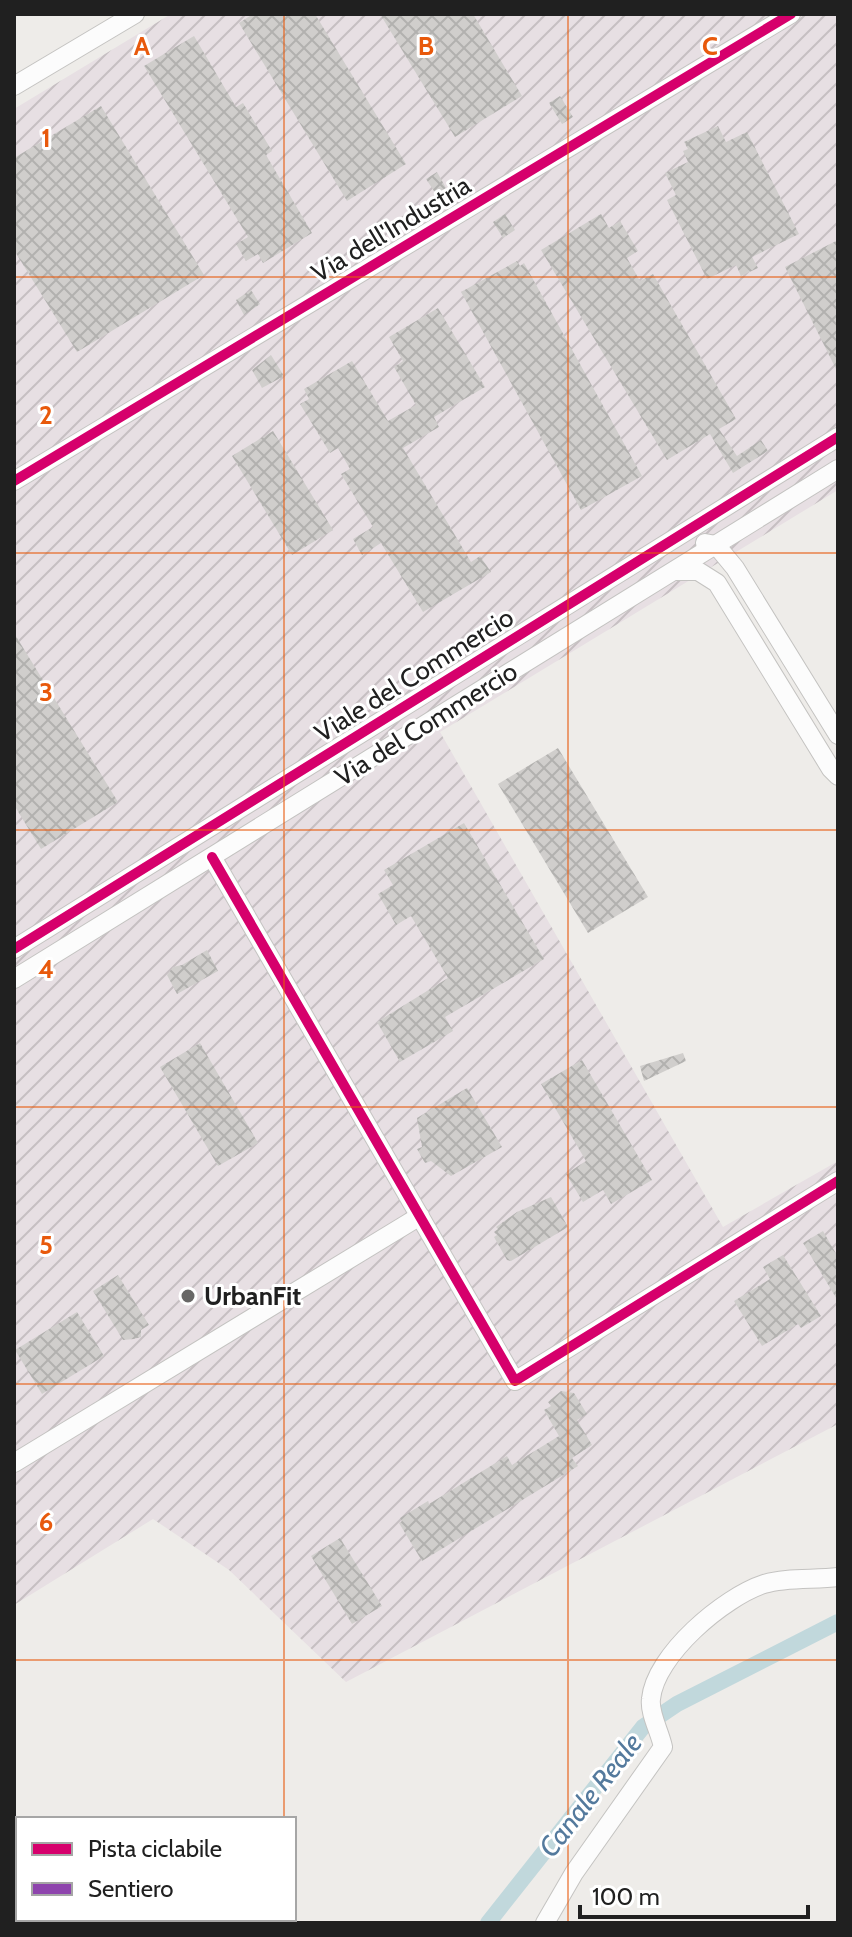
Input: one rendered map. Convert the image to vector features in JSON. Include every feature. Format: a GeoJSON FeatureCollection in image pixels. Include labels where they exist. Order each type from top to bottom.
{"type":"FeatureCollection","features":[{"type":"Feature","properties":{"kind":"street"},"geometry":{"type":"LineString","coordinates":[[14,86],[135,14]]}},
{"type":"Feature","properties":{"kind":"street","name":"Via dell'Industria"},"geometry":{"type":"LineString","coordinates":[[14,481],[791,14]]}},
{"type":"Feature","properties":{"kind":"street","name":"Viale del Commercio"},"geometry":{"type":"LineString","coordinates":[[14,949],[838,437]]}},
{"type":"Feature","properties":{"kind":"street","name":"Via del Commercio"},"geometry":{"type":"LineString","coordinates":[[14,979],[838,469]]}},
{"type":"Feature","properties":{"kind":"street"},"geometry":{"type":"LineString","coordinates":[[679,537],[716,545],[735,568],[838,735]]}},
{"type":"Feature","properties":{"kind":"street"},"geometry":{"type":"LineString","coordinates":[[672,571],[698,571],[717,583],[838,776]]}},
{"type":"Feature","properties":{"kind":"street"},"geometry":{"type":"LineString","coordinates":[[212,857],[515,1381],[838,1181]]}},
{"type":"Feature","properties":{"kind":"street"},"geometry":{"type":"LineString","coordinates":[[14,1463],[420,1216]]}},
{"type":"Feature","properties":{"kind":"street"},"geometry":{"type":"LineString","coordinates":[[545,1923],[574,1873],[663,1747],[650,1701],[657,1676],[677,1649],[710,1616],[737,1597],[766,1583],[838,1577]]}},
{"type":"Feature","properties":{"kind":"shaded area"},"geometry":{"type":"Polygon","coordinates":[[[171,14],[838,14],[838,490],[440,732],[723,1227],[838,1161],[838,1424],[346,1682],[229,1570],[153,1519],[14,1605],[14,109],[171,14]]]}},
{"type":"Feature","properties":{"kind":"building"},"geometry":{"type":"Polygon","coordinates":[[[253,14],[315,14],[406,164],[347,201],[239,23],[253,14]]]}},
{"type":"Feature","properties":{"kind":"building"},"geometry":{"type":"Polygon","coordinates":[[[380,14],[473,14],[522,96],[455,137],[380,14]]]}},
{"type":"Feature","properties":{"kind":"building"},"geometry":{"type":"Polygon","coordinates":[[[194,36],[236,107],[243,103],[272,151],[266,155],[312,233],[263,263],[258,254],[246,261],[236,244],[248,237],[144,66],[194,36]]]}},
{"type":"Feature","properties":{"kind":"building"},"geometry":{"type":"Polygon","coordinates":[[[560,96],[573,117],[562,124],[549,103],[560,96]]]}},
{"type":"Feature","properties":{"kind":"building"},"geometry":{"type":"Polygon","coordinates":[[[101,106],[204,275],[77,352],[14,250],[14,158],[101,106]]]}},
{"type":"Feature","properties":{"kind":"building"},"geometry":{"type":"Polygon","coordinates":[[[718,126],[726,142],[747,132],[799,234],[752,257],[758,268],[741,276],[736,265],[707,279],[667,200],[676,195],[665,173],[688,162],[683,151],[688,149],[684,142],[718,126]]]}},
{"type":"Feature","properties":{"kind":"building"},"geometry":{"type":"Polygon","coordinates":[[[437,172],[446,188],[436,194],[426,179],[437,172]]]}},
{"type":"Feature","properties":{"kind":"building"},"geometry":{"type":"Polygon","coordinates":[[[505,214],[515,230],[503,238],[493,222],[505,214]]]}},
{"type":"Feature","properties":{"kind":"building"},"geometry":{"type":"Polygon","coordinates":[[[601,214],[609,228],[620,221],[638,251],[627,258],[640,281],[653,274],[736,419],[719,429],[737,456],[761,440],[768,451],[733,473],[710,434],[667,460],[541,250],[601,214]]]}},
{"type":"Feature","properties":{"kind":"building"},"geometry":{"type":"Polygon","coordinates":[[[838,240],[838,373],[785,267],[838,240]]]}},
{"type":"Feature","properties":{"kind":"building"},"geometry":{"type":"Polygon","coordinates":[[[517,261],[520,266],[524,263],[642,476],[581,510],[461,292],[517,261]]]}},
{"type":"Feature","properties":{"kind":"building"},"geometry":{"type":"Polygon","coordinates":[[[251,290],[260,304],[244,315],[236,300],[251,290]]]}},
{"type":"Feature","properties":{"kind":"building"},"geometry":{"type":"Polygon","coordinates":[[[438,308],[485,387],[434,417],[439,427],[403,448],[471,562],[480,556],[491,572],[423,612],[381,543],[362,555],[353,539],[373,527],[341,474],[350,469],[338,448],[330,453],[300,404],[309,399],[304,389],[352,361],[388,421],[416,405],[394,367],[403,361],[389,337],[438,308]]]}},
{"type":"Feature","properties":{"kind":"building"},"geometry":{"type":"Polygon","coordinates":[[[271,355],[284,376],[262,388],[252,370],[271,355]]]}},
{"type":"Feature","properties":{"kind":"building"},"geometry":{"type":"Polygon","coordinates":[[[273,431],[333,530],[292,555],[232,456],[273,431]]]}},
{"type":"Feature","properties":{"kind":"building"},"geometry":{"type":"Polygon","coordinates":[[[14,633],[118,802],[41,849],[14,805],[14,633]]]}},
{"type":"Feature","properties":{"kind":"building"},"geometry":{"type":"Polygon","coordinates":[[[558,748],[648,897],[588,933],[498,784],[558,748]]]}},
{"type":"Feature","properties":{"kind":"building"},"geometry":{"type":"Polygon","coordinates":[[[464,823],[544,959],[445,1017],[453,1031],[400,1062],[377,1022],[448,978],[411,916],[396,925],[378,894],[393,885],[384,870],[464,823]]]}},
{"type":"Feature","properties":{"kind":"building"},"geometry":{"type":"Polygon","coordinates":[[[207,950],[218,971],[177,994],[167,975],[173,967],[207,950]]]}},
{"type":"Feature","properties":{"kind":"building"},"geometry":{"type":"Polygon","coordinates":[[[200,1043],[258,1143],[218,1166],[160,1067],[200,1043]]]}},
{"type":"Feature","properties":{"kind":"building"},"geometry":{"type":"Polygon","coordinates":[[[683,1053],[686,1061],[644,1081],[640,1066],[683,1053]]]}},
{"type":"Feature","properties":{"kind":"building"},"geometry":{"type":"Polygon","coordinates":[[[582,1060],[652,1180],[611,1204],[603,1190],[583,1202],[566,1174],[586,1161],[541,1084],[582,1060]]]}},
{"type":"Feature","properties":{"kind":"building"},"geometry":{"type":"Polygon","coordinates":[[[467,1088],[502,1147],[451,1176],[431,1161],[425,1163],[417,1149],[422,1147],[417,1118],[467,1088]]]}},
{"type":"Feature","properties":{"kind":"building"},"geometry":{"type":"Polygon","coordinates":[[[551,1197],[568,1227],[511,1261],[507,1260],[494,1237],[497,1235],[494,1232],[498,1229],[496,1227],[517,1212],[551,1197]]]}},
{"type":"Feature","properties":{"kind":"building"},"geometry":{"type":"Polygon","coordinates":[[[823,1231],[838,1257],[838,1301],[803,1243],[823,1231]]]}},
{"type":"Feature","properties":{"kind":"building"},"geometry":{"type":"Polygon","coordinates":[[[783,1255],[821,1316],[801,1328],[798,1324],[762,1346],[734,1301],[770,1279],[763,1267],[783,1255]]]}},
{"type":"Feature","properties":{"kind":"building"},"geometry":{"type":"Polygon","coordinates":[[[118,1275],[149,1325],[141,1330],[141,1337],[123,1340],[93,1291],[118,1275]]]}},
{"type":"Feature","properties":{"kind":"building"},"geometry":{"type":"Polygon","coordinates":[[[77,1312],[104,1356],[42,1394],[15,1350],[77,1312]]]}},
{"type":"Feature","properties":{"kind":"building"},"geometry":{"type":"Polygon","coordinates":[[[561,1391],[574,1393],[587,1414],[577,1420],[592,1445],[572,1458],[578,1466],[422,1561],[399,1523],[402,1521],[400,1518],[428,1501],[429,1504],[507,1456],[512,1465],[559,1436],[544,1410],[551,1406],[548,1402],[561,1391]]]}},
{"type":"Feature","properties":{"kind":"building"},"geometry":{"type":"Polygon","coordinates":[[[340,1538],[382,1606],[352,1624],[311,1556],[340,1538]]]}},
{"type":"Feature","properties":{"kind":"waterway","name":"Canale Reale"},"geometry":{"type":"LineString","coordinates":[[488,1923],[643,1727],[677,1704],[838,1622]]}},
{"type":"Feature","properties":{"kind":"cycle path"},"geometry":{"type":"LineString","coordinates":[[14,481],[791,14]]}},
{"type":"Feature","properties":{"kind":"cycle path"},"geometry":{"type":"LineString","coordinates":[[14,949],[838,437]]}},
{"type":"Feature","properties":{"kind":"cycle path"},"geometry":{"type":"LineString","coordinates":[[212,857],[515,1381],[838,1181]]}},
{"type":"Feature","properties":{"kind":"place","name":"UrbanFit"},"geometry":{"type":"Point","coordinates":[188,1296]}}]}
